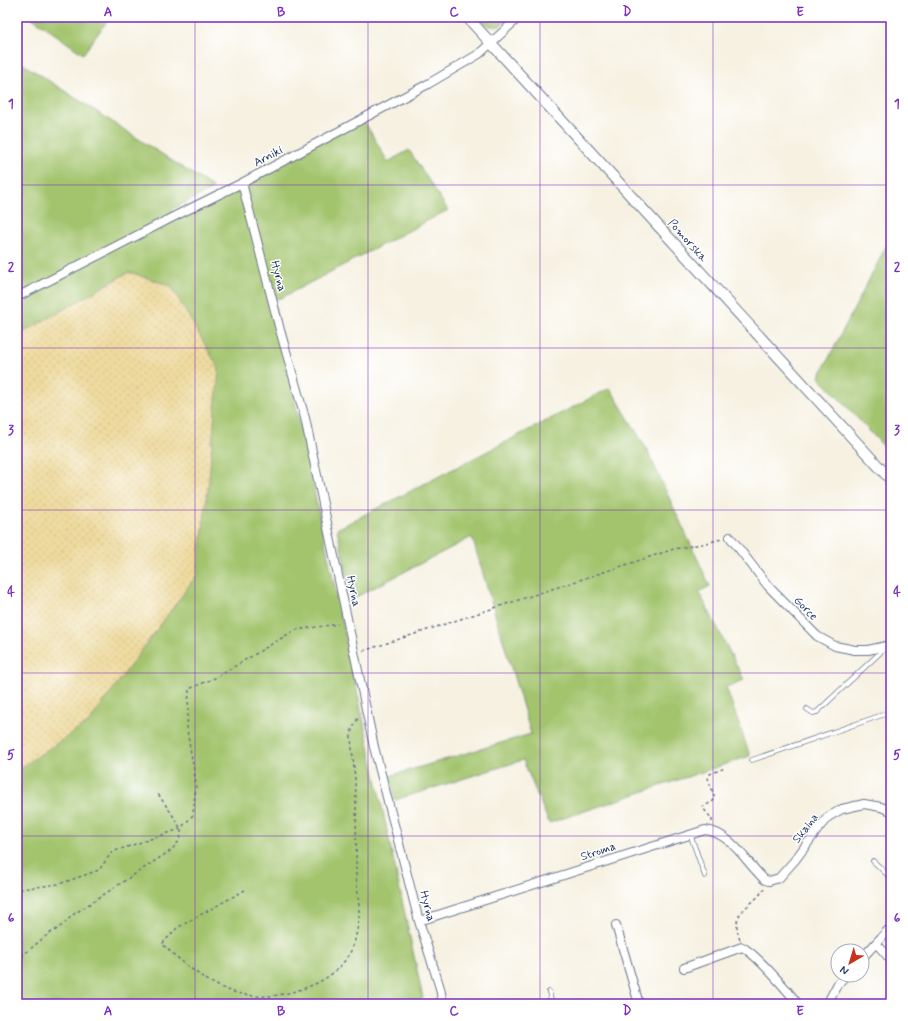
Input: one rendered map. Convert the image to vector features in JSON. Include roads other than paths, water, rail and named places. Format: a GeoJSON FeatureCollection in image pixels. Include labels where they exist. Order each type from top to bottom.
{"type":"FeatureCollection","features":[{"type":"Feature","properties":{"kind":"street","name":"Pomorska"},"geometry":{"type":"LineString","coordinates":[[467,17],[891,480]]}},
{"type":"Feature","properties":{"kind":"street","name":"Arniki"},"geometry":{"type":"LineString","coordinates":[[17,297],[184,211],[242,184],[428,84],[475,56],[519,17]]}},
{"type":"Feature","properties":{"kind":"street","name":"Hyrna"},"geometry":{"type":"LineString","coordinates":[[242,184],[280,330],[305,418],[374,747],[419,921],[440,988],[443,1004]]}},
{"type":"Feature","properties":{"kind":"street","name":"Gorce"},"geometry":{"type":"LineString","coordinates":[[730,537],[768,586],[817,636],[835,646],[856,650],[868,650],[890,645]]}},
{"type":"Feature","properties":{"kind":"street","name":"Skalna"},"geometry":{"type":"LineString","coordinates":[[769,881],[774,880],[784,874],[820,825],[835,813],[849,806],[864,804],[881,807],[891,812]]}},
{"type":"Feature","properties":{"kind":"street","name":"Stroma"},"geometry":{"type":"LineString","coordinates":[[419,921],[705,830],[715,831],[722,836],[737,848],[760,875],[769,881]]}},
{"type":"Feature","properties":{"kind":"street"},"geometry":{"type":"LineString","coordinates":[[616,925],[639,1004]]}},
{"type":"Feature","properties":{"kind":"street"},"geometry":{"type":"LineString","coordinates":[[870,949],[891,927]]}},
{"type":"Feature","properties":{"kind":"street"},"geometry":{"type":"LineString","coordinates":[[876,943],[891,960]]}},
{"type":"Feature","properties":{"kind":"street"},"geometry":{"type":"LineString","coordinates":[[684,968],[742,947],[756,958],[798,1004]]}},
{"type":"Feature","properties":{"kind":"street"},"geometry":{"type":"LineString","coordinates":[[827,1004],[839,983]]}},
{"type":"Feature","properties":{"kind":"lane"},"geometry":{"type":"LineString","coordinates":[[807,709],[813,713],[817,712],[890,645]]}},
{"type":"Feature","properties":{"kind":"lane"},"geometry":{"type":"LineString","coordinates":[[752,760],[891,712]]}},
{"type":"Feature","properties":{"kind":"lane"},"geometry":{"type":"LineString","coordinates":[[690,834],[705,876]]}},
{"type":"Feature","properties":{"kind":"lane"},"geometry":{"type":"LineString","coordinates":[[873,860],[891,878]]}},
{"type":"Feature","properties":{"kind":"lane"},"geometry":{"type":"LineString","coordinates":[[549,992],[552,1004]]}}]}
